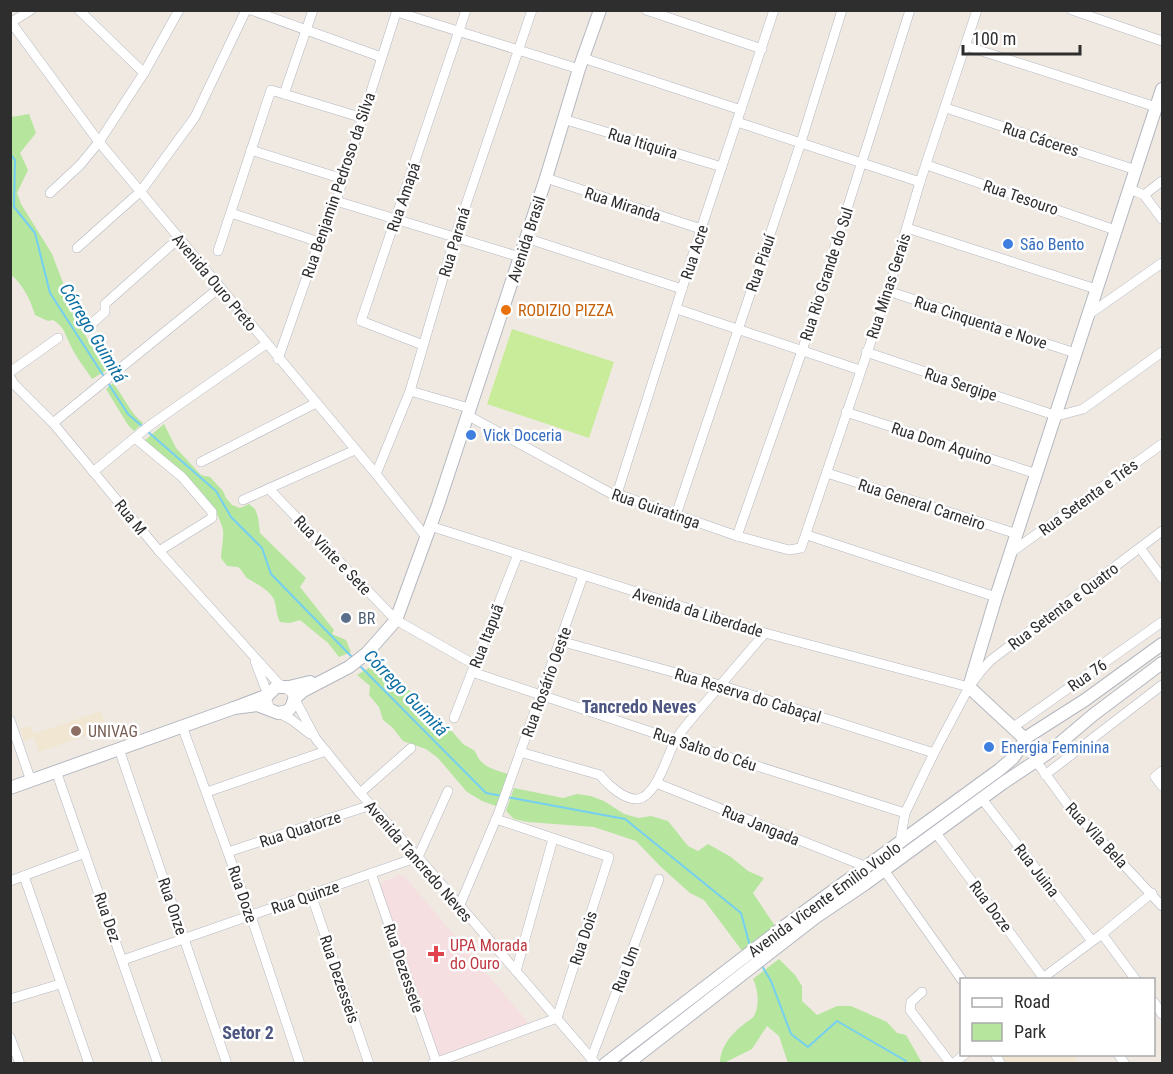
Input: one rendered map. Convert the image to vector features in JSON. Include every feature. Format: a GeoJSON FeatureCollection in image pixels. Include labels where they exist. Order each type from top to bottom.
{"type":"FeatureCollection","features":[{"type":"Feature","properties":{"kind":"main road","name":"Avenida Brasil"},"geometry":{"type":"LineString","coordinates":[[234,708],[257,705],[275,712],[288,711],[294,699],[308,687],[349,667],[367,653],[396,620],[520,257],[600,10]]}},
{"type":"Feature","properties":{"kind":"main road"},"geometry":{"type":"LineString","coordinates":[[1036,761],[1026,753],[1024,742],[1012,728],[969,687],[996,597],[1013,551],[1162,89]]}},
{"type":"Feature","properties":{"kind":"main road","name":"Avenida Vicente Emilio Vuolo"},"geometry":{"type":"LineString","coordinates":[[605,1064],[738,969],[867,867],[999,770],[1037,731],[1085,700],[1162,644]]}},
{"type":"Feature","properties":{"kind":"main road","name":"Avenida Vicente Emilio Vuolo"},"geometry":{"type":"LineString","coordinates":[[769,945],[816,917],[1051,751],[1162,663]]}},
{"type":"Feature","properties":{"kind":"main road","name":"Avenida Brasil"},"geometry":{"type":"LineString","coordinates":[[10,788],[234,708],[268,695],[276,687],[285,687],[329,676]]}},
{"type":"Feature","properties":{"kind":"main road"},"geometry":{"type":"LineString","coordinates":[[1037,731],[1047,738],[1051,751]]}},
{"type":"Feature","properties":{"kind":"main road","name":"Avenida Vicente Emilio Vuolo"},"geometry":{"type":"LineString","coordinates":[[627,1064],[738,969]]}},
{"type":"Feature","properties":{"kind":"street"},"geometry":{"type":"LineString","coordinates":[[11,22],[31,10]]}},
{"type":"Feature","properties":{"kind":"street"},"geometry":{"type":"LineString","coordinates":[[79,10],[144,73]]}},
{"type":"Feature","properties":{"kind":"street"},"geometry":{"type":"LineString","coordinates":[[77,248],[141,191],[195,117],[246,10]]}},
{"type":"Feature","properties":{"kind":"street"},"geometry":{"type":"LineString","coordinates":[[251,10],[381,57]]}},
{"type":"Feature","properties":{"kind":"street"},"geometry":{"type":"LineString","coordinates":[[284,94],[313,10]]}},
{"type":"Feature","properties":{"kind":"street","name":"Rua Amapá"},"geometry":{"type":"LineString","coordinates":[[423,345],[361,321],[466,10]]}},
{"type":"Feature","properties":{"kind":"street","name":"Rua Paraná"},"geometry":{"type":"LineString","coordinates":[[376,474],[410,391],[455,237],[532,10]]}},
{"type":"Feature","properties":{"kind":"street"},"geometry":{"type":"LineString","coordinates":[[646,10],[762,49]]}},
{"type":"Feature","properties":{"kind":"street","name":"Rua Acre"},"geometry":{"type":"LineString","coordinates":[[617,494],[701,229],[774,10]]}},
{"type":"Feature","properties":{"kind":"street","name":"Rua Piauí"},"geometry":{"type":"LineString","coordinates":[[676,515],[843,10]]}},
{"type":"Feature","properties":{"kind":"street","name":"Rua Rio Grande do Sul"},"geometry":{"type":"LineString","coordinates":[[737,536],[802,351],[910,10]]}},
{"type":"Feature","properties":{"kind":"street","name":"Rua Minas Gerais"},"geometry":{"type":"LineString","coordinates":[[807,535],[888,291],[920,182],[977,10]]}},
{"type":"Feature","properties":{"kind":"street"},"geometry":{"type":"LineString","coordinates":[[1072,10],[1162,41]]}},
{"type":"Feature","properties":{"kind":"street"},"geometry":{"type":"LineString","coordinates":[[397,11],[518,51],[581,64],[741,110]]}},
{"type":"Feature","properties":{"kind":"street","name":"Rua Benjamin Pedroso da Silva"},"geometry":{"type":"LineString","coordinates":[[278,359],[319,242],[336,201],[397,11]]}},
{"type":"Feature","properties":{"kind":"street"},"geometry":{"type":"LineString","coordinates":[[50,192],[80,165],[99,142],[144,73],[176,12]]}},
{"type":"Feature","properties":{"kind":"street","name":"Avenida Ouro Preto"},"geometry":{"type":"LineString","coordinates":[[11,22],[99,142],[178,239],[355,450],[428,531]]}},
{"type":"Feature","properties":{"kind":"street"},"geometry":{"type":"LineString","coordinates":[[966,46],[1156,107]]}},
{"type":"Feature","properties":{"kind":"street"},"geometry":{"type":"LineString","coordinates":[[218,251],[271,90],[363,118]]}},
{"type":"Feature","properties":{"kind":"street","name":"Rua Cáceres"},"geometry":{"type":"LineString","coordinates":[[946,108],[1136,170]]}},
{"type":"Feature","properties":{"kind":"street","name":"Rua Itiquira"},"geometry":{"type":"LineString","coordinates":[[563,119],[722,167]]}},
{"type":"Feature","properties":{"kind":"street"},"geometry":{"type":"LineString","coordinates":[[737,122],[920,182]]}},
{"type":"Feature","properties":{"kind":"street"},"geometry":{"type":"LineString","coordinates":[[251,150],[343,179]]}},
{"type":"Feature","properties":{"kind":"street","name":"Rua Tesouro"},"geometry":{"type":"LineString","coordinates":[[927,165],[1115,230]]}},
{"type":"Feature","properties":{"kind":"street","name":"Rua Miranda"},"geometry":{"type":"LineString","coordinates":[[546,178],[701,229]]}},
{"type":"Feature","properties":{"kind":"street"},"geometry":{"type":"LineString","coordinates":[[1144,195],[1162,181]]}},
{"type":"Feature","properties":{"kind":"street"},"geometry":{"type":"LineString","coordinates":[[1130,189],[1144,195],[1162,219]]}},
{"type":"Feature","properties":{"kind":"street"},"geometry":{"type":"LineString","coordinates":[[336,201],[520,257]]}},
{"type":"Feature","properties":{"kind":"street"},"geometry":{"type":"LineString","coordinates":[[231,213],[319,242]]}},
{"type":"Feature","properties":{"kind":"street"},"geometry":{"type":"LineString","coordinates":[[907,228],[1096,289]]}},
{"type":"Feature","properties":{"kind":"street"},"geometry":{"type":"LineString","coordinates":[[526,238],[682,289]]}},
{"type":"Feature","properties":{"kind":"street"},"geometry":{"type":"LineString","coordinates":[[89,326],[105,312],[105,304],[178,239]]}},
{"type":"Feature","properties":{"kind":"street"},"geometry":{"type":"LineString","coordinates":[[1088,315],[1162,263]]}},
{"type":"Feature","properties":{"kind":"street"},"geometry":{"type":"LineString","coordinates":[[53,423],[219,288]]}},
{"type":"Feature","properties":{"kind":"street","name":"Rua Cinquenta e Nove"},"geometry":{"type":"LineString","coordinates":[[888,291],[1075,353]]}},
{"type":"Feature","properties":{"kind":"street"},"geometry":{"type":"LineString","coordinates":[[677,309],[860,370]]}},
{"type":"Feature","properties":{"kind":"street"},"geometry":{"type":"LineString","coordinates":[[10,372],[58,338]]}},
{"type":"Feature","properties":{"kind":"street"},"geometry":{"type":"LineString","coordinates":[[93,472],[149,426],[266,344]]}},
{"type":"Feature","properties":{"kind":"street","name":"Rua Sergipe"},"geometry":{"type":"LineString","coordinates":[[866,352],[1057,416]]}},
{"type":"Feature","properties":{"kind":"street"},"geometry":{"type":"LineString","coordinates":[[1057,416],[1083,409],[1162,352]]}},
{"type":"Feature","properties":{"kind":"street","name":"Rua M"},"geometry":{"type":"LineString","coordinates":[[12,382],[53,423],[159,551],[278,683],[285,687]]}},
{"type":"Feature","properties":{"kind":"street","name":"Rua Guiratinga"},"geometry":{"type":"LineString","coordinates":[[410,391],[468,411],[612,494],[737,536],[789,550],[801,548],[807,535]]}},
{"type":"Feature","properties":{"kind":"street"},"geometry":{"type":"LineString","coordinates":[[201,462],[316,403]]}},
{"type":"Feature","properties":{"kind":"street","name":"Rua Dom Aquino"},"geometry":{"type":"LineString","coordinates":[[846,412],[1037,474]]}},
{"type":"Feature","properties":{"kind":"street"},"geometry":{"type":"LineString","coordinates":[[137,436],[182,477],[212,512],[212,518],[159,551]]}},
{"type":"Feature","properties":{"kind":"street","name":"Rua Setenta e Três"},"geometry":{"type":"LineString","coordinates":[[1013,551],[1162,444]]}},
{"type":"Feature","properties":{"kind":"street"},"geometry":{"type":"LineString","coordinates":[[243,500],[355,450]]}},
{"type":"Feature","properties":{"kind":"street","name":"Rua General Carneiro"},"geometry":{"type":"LineString","coordinates":[[827,473],[1017,534]]}},
{"type":"Feature","properties":{"kind":"street","name":"Rua Vinte e Sete"},"geometry":{"type":"LineString","coordinates":[[269,489],[396,620]]}},
{"type":"Feature","properties":{"kind":"street","name":"Avenida da Liberdade"},"geometry":{"type":"LineString","coordinates":[[428,531],[518,554],[765,633],[969,687]]}},
{"type":"Feature","properties":{"kind":"street","name":"Rua Setenta e Quatro"},"geometry":{"type":"LineString","coordinates":[[900,842],[905,813],[969,687],[980,672],[991,660],[1162,531]]}},
{"type":"Feature","properties":{"kind":"street"},"geometry":{"type":"LineString","coordinates":[[807,535],[996,597]]}},
{"type":"Feature","properties":{"kind":"street"},"geometry":{"type":"LineString","coordinates":[[1140,548],[1162,578]]}},
{"type":"Feature","properties":{"kind":"street","name":"Rua Itapuã"},"geometry":{"type":"LineString","coordinates":[[454,718],[518,554]]}},
{"type":"Feature","properties":{"kind":"street","name":"Rua Rosário Oeste"},"geometry":{"type":"LineString","coordinates":[[498,815],[583,576]]}},
{"type":"Feature","properties":{"kind":"street","name":"Rua Salto do Céu"},"geometry":{"type":"LineString","coordinates":[[396,620],[474,669],[542,696],[905,813]]}},
{"type":"Feature","properties":{"kind":"street","name":"Rua 76"},"geometry":{"type":"LineString","coordinates":[[1012,728],[1162,622]]}},
{"type":"Feature","properties":{"kind":"street"},"geometry":{"type":"LineString","coordinates":[[520,752],[600,775],[616,790],[638,799],[649,793],[656,783],[675,740],[765,633]]}},
{"type":"Feature","properties":{"kind":"street","name":"Rua Reserva do Cabaçal"},"geometry":{"type":"LineString","coordinates":[[560,641],[720,685],[934,753]]}},
{"type":"Feature","properties":{"kind":"street"},"geometry":{"type":"LineString","coordinates":[[254,656],[268,695],[268,705],[316,739]]}},
{"type":"Feature","properties":{"kind":"street"},"geometry":{"type":"LineString","coordinates":[[1045,775],[1162,685]]}},
{"type":"Feature","properties":{"kind":"street"},"geometry":{"type":"LineString","coordinates":[[285,687],[291,692],[316,739]]}},
{"type":"Feature","properties":{"kind":"street"},"geometry":{"type":"LineString","coordinates":[[10,720],[31,781]]}},
{"type":"Feature","properties":{"kind":"street","name":"Rua Doze"},"geometry":{"type":"LineString","coordinates":[[182,726],[228,852],[300,1064]]}},
{"type":"Feature","properties":{"kind":"street","name":"Avenida Tancredo Neves"},"geometry":{"type":"LineString","coordinates":[[316,739],[360,794],[418,857],[593,1061]]}},
{"type":"Feature","properties":{"kind":"street"},"geometry":{"type":"LineString","coordinates":[[360,794],[411,747]]}},
{"type":"Feature","properties":{"kind":"street","name":"Rua Onze"},"geometry":{"type":"LineString","coordinates":[[119,749],[227,1064]]}},
{"type":"Feature","properties":{"kind":"street"},"geometry":{"type":"LineString","coordinates":[[207,792],[326,751]]}},
{"type":"Feature","properties":{"kind":"street","name":"Rua Vila Bela"},"geometry":{"type":"LineString","coordinates":[[1036,761],[1068,805],[1162,906]]}},
{"type":"Feature","properties":{"kind":"street","name":"Rua Dez"},"geometry":{"type":"LineString","coordinates":[[56,771],[158,1064]]}},
{"type":"Feature","properties":{"kind":"street"},"geometry":{"type":"LineString","coordinates":[[1162,771],[1155,777],[1162,786]]}},
{"type":"Feature","properties":{"kind":"street","name":"Rua Jangada"},"geometry":{"type":"LineString","coordinates":[[656,783],[867,867]]}},
{"type":"Feature","properties":{"kind":"street"},"geometry":{"type":"LineString","coordinates":[[418,857],[448,791]]}},
{"type":"Feature","properties":{"kind":"street","name":"Rua Juina"},"geometry":{"type":"LineString","coordinates":[[982,799],[1092,941]]}},
{"type":"Feature","properties":{"kind":"street","name":"Rua Quatorze"},"geometry":{"type":"LineString","coordinates":[[228,852],[371,805]]}},
{"type":"Feature","properties":{"kind":"street"},"geometry":{"type":"LineString","coordinates":[[459,907],[498,815],[553,839],[516,971]]}},
{"type":"Feature","properties":{"kind":"street","name":"Rua Doze"},"geometry":{"type":"LineString","coordinates":[[936,833],[1045,978]]}},
{"type":"Feature","properties":{"kind":"street","name":"Rua Dois"},"geometry":{"type":"LineString","coordinates":[[553,839],[609,857],[557,1018]]}},
{"type":"Feature","properties":{"kind":"street"},"geometry":{"type":"LineString","coordinates":[[10,881],[85,853]]}},
{"type":"Feature","properties":{"kind":"street","name":"Rua Quinze"},"geometry":{"type":"LineString","coordinates":[[123,960],[418,857]]}},
{"type":"Feature","properties":{"kind":"street"},"geometry":{"type":"LineString","coordinates":[[884,870],[961,978]]}},
{"type":"Feature","properties":{"kind":"street","name":"Rua Dezessete"},"geometry":{"type":"LineString","coordinates":[[372,873],[435,1063]]}},
{"type":"Feature","properties":{"kind":"street"},"geometry":{"type":"LineString","coordinates":[[24,876],[89,1064]]}},
{"type":"Feature","properties":{"kind":"street","name":"Rua Um"},"geometry":{"type":"LineString","coordinates":[[593,1061],[659,879]]}},
{"type":"Feature","properties":{"kind":"street"},"geometry":{"type":"LineString","coordinates":[[1045,978],[1152,893]]}},
{"type":"Feature","properties":{"kind":"street","name":"Rua Dezesseis"},"geometry":{"type":"LineString","coordinates":[[311,894],[369,1064]]}},
{"type":"Feature","properties":{"kind":"street"},"geometry":{"type":"LineString","coordinates":[[1102,934],[1135,978]]}},
{"type":"Feature","properties":{"kind":"street"},"geometry":{"type":"LineString","coordinates":[[1053,971],[1058,978]]}},
{"type":"Feature","properties":{"kind":"street"},"geometry":{"type":"LineString","coordinates":[[10,999],[60,984]]}},
{"type":"Feature","properties":{"kind":"street"},"geometry":{"type":"LineString","coordinates":[[922,992],[910,1002],[910,1010],[952,1064]]}},
{"type":"Feature","properties":{"kind":"street"},"geometry":{"type":"LineString","coordinates":[[435,1063],[557,1018]]}},
{"type":"Feature","properties":{"kind":"street"},"geometry":{"type":"LineString","coordinates":[[10,1037],[20,1064]]}},
{"type":"Feature","properties":{"kind":"shaded area","name":"UNIVAG"},"geometry":{"type":"Polygon","coordinates":[[[101,711],[109,732],[95,737],[93,733],[39,752],[34,737],[24,741],[20,729],[30,726],[34,734],[101,711]]]}},
{"type":"Feature","properties":{"kind":"shaded area","name":"UPA Morada do Ouro"},"geometry":{"type":"Polygon","coordinates":[[[400,875],[405,877],[527,1021],[526,1026],[440,1055],[435,1050],[379,887],[381,883],[400,875]]]}},
{"type":"Feature","properties":{"kind":"shaded area"},"geometry":{"type":"Polygon","coordinates":[[[1002,1056],[1074,1056],[1080,1063],[1007,1063],[1002,1056]]]}},
{"type":"Feature","properties":{"kind":"green space"},"geometry":{"type":"Polygon","coordinates":[[[29,114],[36,133],[20,153],[28,170],[17,193],[21,204],[52,254],[80,327],[107,370],[92,379],[62,328],[53,320],[48,321],[35,315],[24,290],[13,276],[11,279],[11,117],[29,114]]]}},
{"type":"Feature","properties":{"kind":"green space"},"geometry":{"type":"Polygon","coordinates":[[[512,329],[614,362],[589,438],[487,404],[512,329]]]}},
{"type":"Feature","properties":{"kind":"green space"},"geometry":{"type":"Polygon","coordinates":[[[113,383],[143,423],[134,431],[106,389],[113,383]]]}},
{"type":"Feature","properties":{"kind":"green space"},"geometry":{"type":"Polygon","coordinates":[[[164,424],[176,448],[201,475],[210,477],[232,505],[240,508],[249,504],[255,509],[260,533],[306,578],[300,587],[334,630],[332,634],[346,640],[351,652],[339,657],[328,643],[300,620],[290,623],[280,622],[271,595],[247,578],[238,567],[227,566],[221,558],[223,530],[211,505],[191,480],[144,441],[164,424]]]}},
{"type":"Feature","properties":{"kind":"green space"},"geometry":{"type":"Polygon","coordinates":[[[375,664],[382,665],[398,685],[416,694],[417,709],[450,729],[463,744],[475,751],[484,764],[508,774],[496,806],[467,792],[438,758],[426,749],[403,741],[383,720],[379,707],[369,695],[370,686],[357,675],[375,664]]]}},
{"type":"Feature","properties":{"kind":"green space"},"geometry":{"type":"Polygon","coordinates":[[[514,788],[563,798],[577,794],[591,796],[604,801],[624,814],[639,818],[651,816],[668,821],[688,846],[698,851],[708,844],[731,857],[748,871],[764,878],[753,893],[775,926],[743,952],[704,900],[690,893],[636,841],[594,827],[514,819],[506,811],[514,788]]]}},
{"type":"Feature","properties":{"kind":"green space"},"geometry":{"type":"Polygon","coordinates":[[[779,959],[795,975],[802,986],[802,1001],[817,1015],[837,1006],[851,1006],[887,1022],[897,1033],[906,1035],[922,1063],[788,1063],[779,1036],[767,1026],[752,1049],[720,1063],[720,1057],[730,1037],[756,1012],[758,997],[753,979],[779,959]]]}},
{"type":"Feature","properties":{"kind":"waterway","name":"Córrego Guimitá"},"geometry":{"type":"LineString","coordinates":[[10,154],[15,160],[14,207],[35,233],[50,293],[105,378]]}},
{"type":"Feature","properties":{"kind":"waterway","name":"Córrego Guimitá"},"geometry":{"type":"LineString","coordinates":[[108,383],[128,414],[143,427]]}},
{"type":"Feature","properties":{"kind":"waterway","name":"Córrego Guimitá"},"geometry":{"type":"LineString","coordinates":[[147,431],[216,491],[231,517],[262,548],[271,574],[352,657]]}},
{"type":"Feature","properties":{"kind":"waterway","name":"Córrego Guimitá"},"geometry":{"type":"LineString","coordinates":[[358,664],[486,793],[502,796]]}},
{"type":"Feature","properties":{"kind":"waterway","name":"Córrego Guimitá"},"geometry":{"type":"LineString","coordinates":[[507,797],[625,819],[741,913],[750,946]]}},
{"type":"Feature","properties":{"kind":"waterway","name":"Córrego Guimitá"},"geometry":{"type":"LineString","coordinates":[[762,966],[771,981],[791,1034],[808,1047],[837,1021],[906,1061],[906,1064]]}},
{"type":"Feature","properties":{"kind":"place","name":"São Bento"},"geometry":{"type":"Point","coordinates":[1008,244]}},
{"type":"Feature","properties":{"kind":"place","name":"RODIZIO PIZZA"},"geometry":{"type":"Point","coordinates":[506,310]}},
{"type":"Feature","properties":{"kind":"place","name":"Vick Doceria"},"geometry":{"type":"Point","coordinates":[471,435]}},
{"type":"Feature","properties":{"kind":"place","name":"BR"},"geometry":{"type":"Point","coordinates":[346,618]}},
{"type":"Feature","properties":{"kind":"place","name":"UNIVAG"},"geometry":{"type":"Point","coordinates":[76,731]}},
{"type":"Feature","properties":{"kind":"place","name":"Energia Feminina"},"geometry":{"type":"Point","coordinates":[989,747]}},
{"type":"Feature","properties":{"kind":"place","name":"UPA Morada do Ouro"},"geometry":{"type":"Point","coordinates":[436,954]}},
{"type":"Feature","properties":{"kind":"district","name":"Tancredo Neves"},"geometry":{"type":"Point","coordinates":[639,707]}},
{"type":"Feature","properties":{"kind":"district","name":"Setor 2"},"geometry":{"type":"Point","coordinates":[248,1033]}}]}
